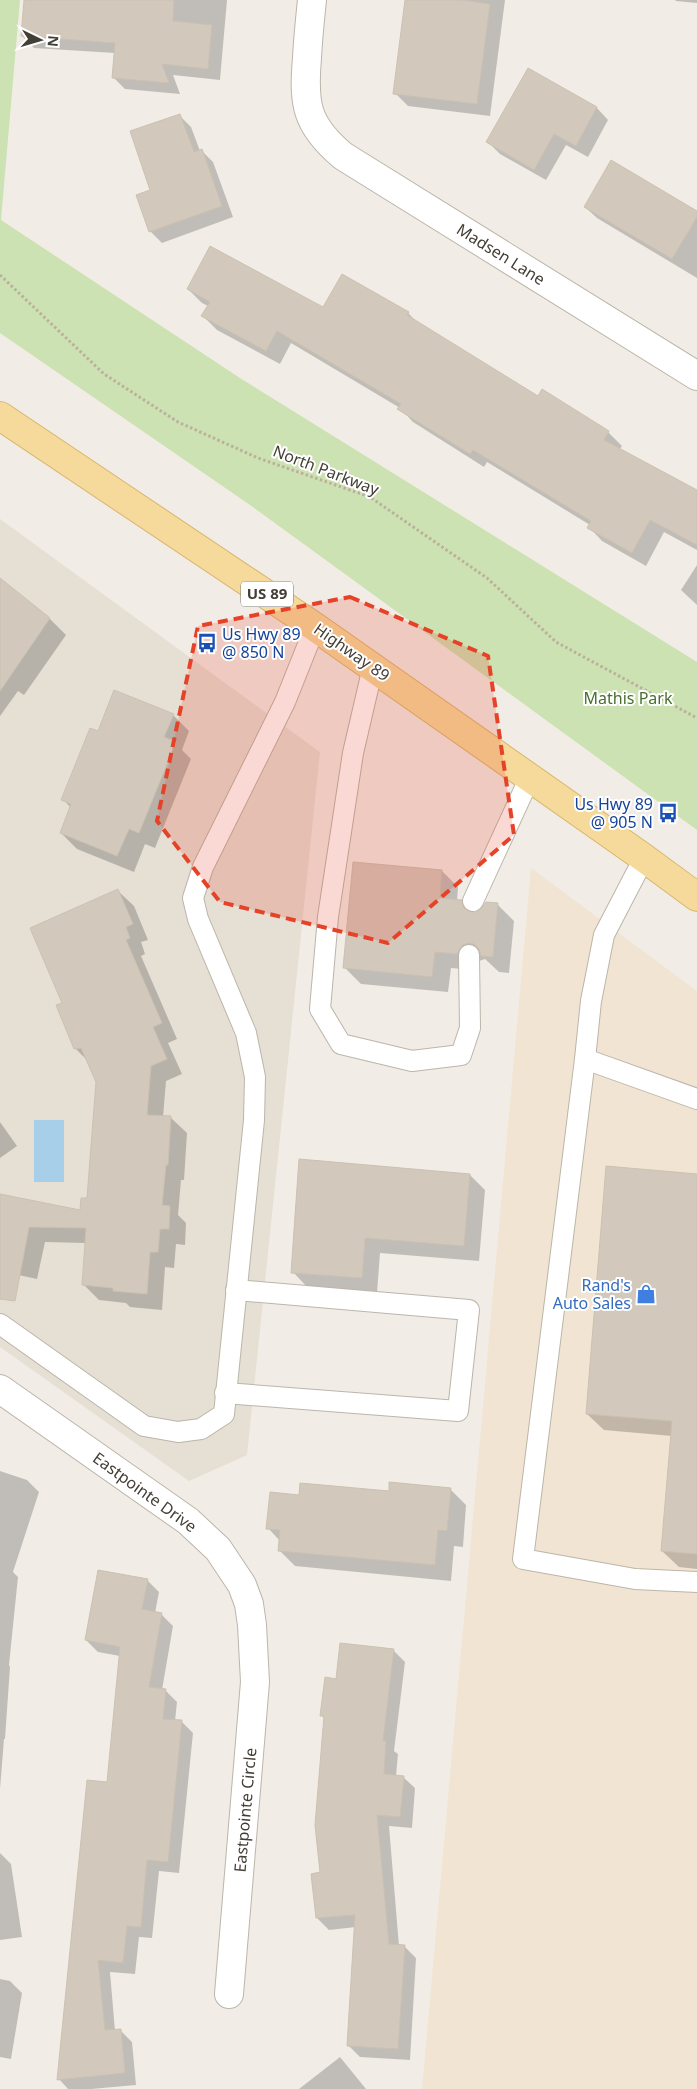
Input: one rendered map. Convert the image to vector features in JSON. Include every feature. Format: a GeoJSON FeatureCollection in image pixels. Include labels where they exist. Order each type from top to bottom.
{"type":"FeatureCollection","features":[{"type":"Feature","properties":{"kind":"main road","name":"Highway 89"},"geometry":{"type":"LineString","coordinates":[[0,416],[373,667],[697,897]]}},
{"type":"Feature","properties":{"kind":"street","name":"Madsen Lane"},"geometry":{"type":"LineString","coordinates":[[312,0],[304,91],[313,123],[326,141],[343,156],[697,376]]}},
{"type":"Feature","properties":{"kind":"street","name":"Eastpointe Drive"},"geometry":{"type":"LineString","coordinates":[[0,1389],[171,1508],[204,1534],[231,1566],[242,1585],[249,1604],[252,1625]]}},
{"type":"Feature","properties":{"kind":"street","name":"Eastpointe Circle"},"geometry":{"type":"LineString","coordinates":[[229,1994],[256,1682],[252,1625]]}},
{"type":"Feature","properties":{"kind":"lane"},"geometry":{"type":"LineString","coordinates":[[0,1324],[144,1426],[178,1432],[201,1429],[224,1414],[254,1120],[255,1078],[246,1033],[198,919],[193,898],[203,867],[285,702],[315,627]]}},
{"type":"Feature","properties":{"kind":"lane"},"geometry":{"type":"LineString","coordinates":[[373,667],[352,763],[328,917],[320,1009],[341,1044],[412,1061],[461,1055],[470,1028],[469,955]]}},
{"type":"Feature","properties":{"kind":"lane"},"geometry":{"type":"LineString","coordinates":[[473,901],[530,777]]}},
{"type":"Feature","properties":{"kind":"lane"},"geometry":{"type":"LineString","coordinates":[[644,858],[604,935],[591,1001],[523,1558],[635,1578],[697,1582]]}},
{"type":"Feature","properties":{"kind":"lane"},"geometry":{"type":"LineString","coordinates":[[585,1059],[697,1099]]}},
{"type":"Feature","properties":{"kind":"lane"},"geometry":{"type":"LineString","coordinates":[[226,1394],[458,1411],[469,1310],[236,1290]]}},
{"type":"Feature","properties":{"kind":"path","name":"North Parkway"},"geometry":{"type":"LineString","coordinates":[[0,275],[104,374],[178,422],[258,458],[370,497],[487,578],[556,642],[697,718]]}},
{"type":"Feature","properties":{"kind":"highlighted area"},"geometry":{"type":"Polygon","coordinates":[[[350,597],[488,656],[514,835],[388,943],[220,902],[157,821],[198,626],[350,597]]]}},
{"type":"Feature","properties":{"kind":"shaded area"},"geometry":{"type":"Polygon","coordinates":[[[0,519],[320,752],[247,1455],[189,1481],[0,1347],[0,519]]]}},
{"type":"Feature","properties":{"kind":"shaded area"},"geometry":{"type":"Polygon","coordinates":[[[531,868],[697,991],[697,2089],[422,2089],[531,868]]]}},
{"type":"Feature","properties":{"kind":"green space","name":"Mathis Park"},"geometry":{"type":"Polygon","coordinates":[[[0,0],[20,0],[1,220],[240,378],[697,662],[697,830],[250,505],[0,333],[0,0]]]}},
{"type":"Feature","properties":{"kind":"water"},"geometry":{"type":"Polygon","coordinates":[[[34,1120],[64,1120],[64,1182],[34,1182],[34,1120]]]}},
{"type":"Feature","properties":{"kind":"building"},"geometry":{"type":"Polygon","coordinates":[[[24,0],[174,0],[173,21],[212,25],[208,69],[162,64],[169,83],[112,78],[115,43],[21,36],[24,0]]]}},
{"type":"Feature","properties":{"kind":"building"},"geometry":{"type":"Polygon","coordinates":[[[405,0],[462,0],[490,4],[477,104],[393,94],[405,0]]]}},
{"type":"Feature","properties":{"kind":"building"},"geometry":{"type":"Polygon","coordinates":[[[528,68],[597,107],[576,146],[554,134],[534,170],[486,142],[528,68]]]}},
{"type":"Feature","properties":{"kind":"building"},"geometry":{"type":"Polygon","coordinates":[[[180,114],[194,152],[202,149],[222,206],[149,232],[136,195],[150,190],[130,131],[180,114]]]}},
{"type":"Feature","properties":{"kind":"building"},"geometry":{"type":"Polygon","coordinates":[[[611,160],[697,211],[697,217],[672,259],[584,207],[611,160]]]}},
{"type":"Feature","properties":{"kind":"building"},"geometry":{"type":"Polygon","coordinates":[[[210,246],[323,307],[342,274],[409,312],[407,315],[538,396],[542,389],[609,431],[604,440],[697,490],[697,545],[650,520],[632,553],[587,528],[591,521],[473,450],[470,454],[397,409],[401,404],[277,331],[266,351],[201,316],[210,302],[187,289],[210,246]]]}},
{"type":"Feature","properties":{"kind":"building"},"geometry":{"type":"Polygon","coordinates":[[[0,578],[50,618],[0,691],[0,578]]]}},
{"type":"Feature","properties":{"kind":"building"},"geometry":{"type":"Polygon","coordinates":[[[114,690],[174,714],[164,737],[176,742],[139,833],[129,829],[117,856],[60,833],[71,804],[61,800],[90,728],[98,731],[114,690]]]}},
{"type":"Feature","properties":{"kind":"building"},"geometry":{"type":"Polygon","coordinates":[[[353,862],[442,870],[440,898],[462,900],[464,908],[474,913],[480,910],[486,902],[498,903],[493,957],[481,956],[479,949],[474,944],[468,943],[463,945],[457,954],[435,952],[432,977],[343,968],[353,862]]]}},
{"type":"Feature","properties":{"kind":"building"},"geometry":{"type":"Polygon","coordinates":[[[118,889],[133,924],[126,927],[130,938],[126,940],[162,1023],[153,1027],[167,1059],[151,1066],[147,1115],[171,1116],[168,1165],[166,1165],[162,1205],[170,1206],[169,1229],[160,1229],[158,1252],[150,1252],[147,1294],[113,1291],[113,1288],[82,1285],[86,1228],[29,1227],[15,1301],[0,1299],[0,1194],[80,1210],[81,1198],[87,1198],[96,1082],[81,1048],[74,1049],[56,1005],[62,1003],[30,928],[118,889]]]}},
{"type":"Feature","properties":{"kind":"building"},"geometry":{"type":"Polygon","coordinates":[[[299,1159],[470,1174],[464,1246],[365,1238],[362,1278],[291,1273],[299,1159]]]}},
{"type":"Feature","properties":{"kind":"building","name":"Rand's Auto Sales"},"geometry":{"type":"Polygon","coordinates":[[[606,1166],[697,1174],[697,1554],[661,1551],[672,1421],[586,1414],[606,1166]]]}},
{"type":"Feature","properties":{"kind":"building"},"geometry":{"type":"Polygon","coordinates":[[[389,1482],[451,1488],[447,1531],[438,1530],[435,1565],[278,1551],[280,1530],[266,1529],[270,1492],[299,1495],[300,1483],[389,1491],[389,1482]]]}},
{"type":"Feature","properties":{"kind":"building"},"geometry":{"type":"Polygon","coordinates":[[[98,1570],[148,1579],[142,1609],[162,1613],[149,1687],[166,1689],[163,1719],[182,1720],[168,1862],[147,1860],[141,1927],[127,1926],[123,1963],[98,1960],[105,2030],[121,2029],[125,2073],[57,2080],[87,1780],[107,1782],[120,1647],[85,1640],[98,1570]]]}},
{"type":"Feature","properties":{"kind":"building"},"geometry":{"type":"Polygon","coordinates":[[[340,1643],[394,1649],[383,1741],[386,1741],[384,1774],[404,1776],[400,1817],[377,1815],[389,1944],[405,1945],[398,2049],[347,2046],[355,1915],[316,1918],[311,1874],[320,1872],[315,1825],[324,1716],[320,1716],[325,1677],[336,1679],[340,1643]]]}},
{"type":"Feature","properties":{"kind":"place","name":"Us Hwy 89 @ 850 N"},"geometry":{"type":"Point","coordinates":[207,643]}},
{"type":"Feature","properties":{"kind":"place","name":"Us Hwy 89 @ 905 N"},"geometry":{"type":"Point","coordinates":[668,813]}},
{"type":"Feature","properties":{"kind":"place","name":"Rand's Auto Sales"},"geometry":{"type":"Point","coordinates":[646,1294]}}]}
